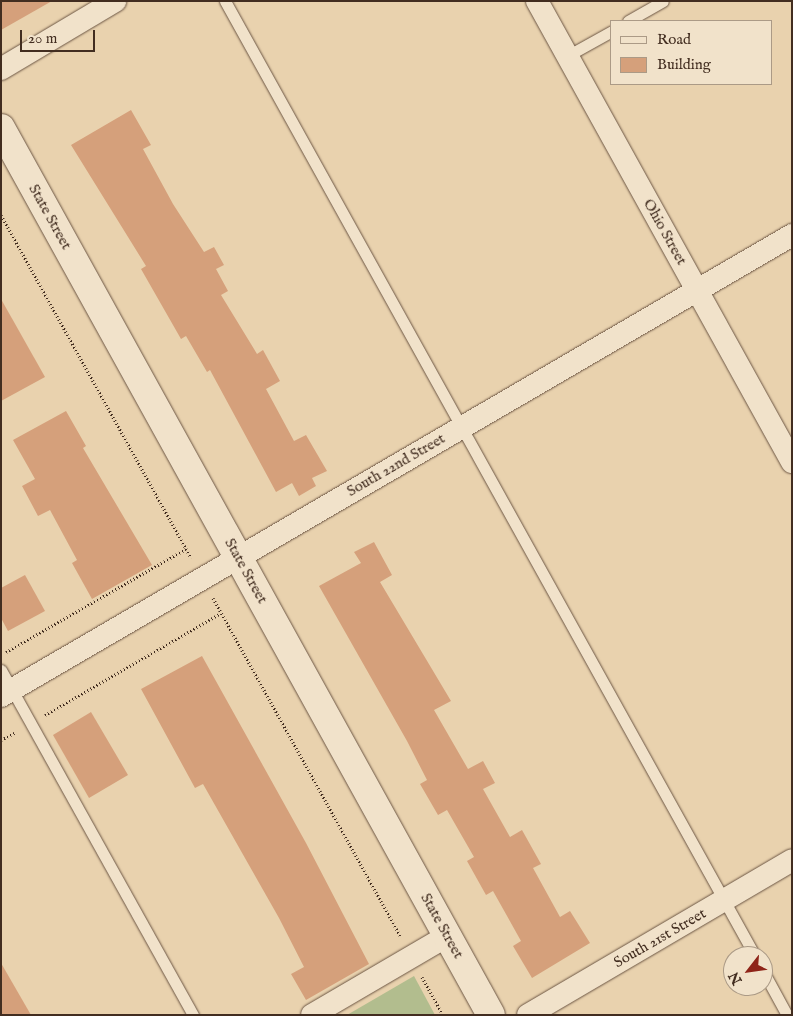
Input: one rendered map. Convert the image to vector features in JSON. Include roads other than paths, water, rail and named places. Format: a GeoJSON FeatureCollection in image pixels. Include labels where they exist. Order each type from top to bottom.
{"type":"FeatureCollection","features":[{"type":"Feature","properties":{"kind":"street"},"geometry":{"type":"LineString","coordinates":[[1,69],[115,1]]}},
{"type":"Feature","properties":{"kind":"street","name":"Ohio Street"},"geometry":{"type":"LineString","coordinates":[[537,1],[792,462]]}},
{"type":"Feature","properties":{"kind":"street","name":"State Street"},"geometry":{"type":"LineString","coordinates":[[1,128],[491,1015]]}},
{"type":"Feature","properties":{"kind":"street","name":"South 22nd Street"},"geometry":{"type":"LineString","coordinates":[[7,693],[792,235]]}},
{"type":"Feature","properties":{"kind":"street","name":"South 21st Street"},"geometry":{"type":"LineString","coordinates":[[528,1015],[792,860]]}},
{"type":"Feature","properties":{"kind":"street"},"geometry":{"type":"LineString","coordinates":[[312,1015],[447,936]]}},
{"type":"Feature","properties":{"kind":"lane"},"geometry":{"type":"LineString","coordinates":[[225,1],[749,946]]}},
{"type":"Feature","properties":{"kind":"lane"},"geometry":{"type":"LineString","coordinates":[[630,20],[663,1]]}},
{"type":"Feature","properties":{"kind":"lane"},"geometry":{"type":"LineString","coordinates":[[568,56],[610,31]]}},
{"type":"Feature","properties":{"kind":"lane"},"geometry":{"type":"LineString","coordinates":[[1,670],[7,693],[31,723],[194,1015]]}},
{"type":"Feature","properties":{"kind":"lane"},"geometry":{"type":"LineString","coordinates":[[773,989],[787,1015]]}}]}
